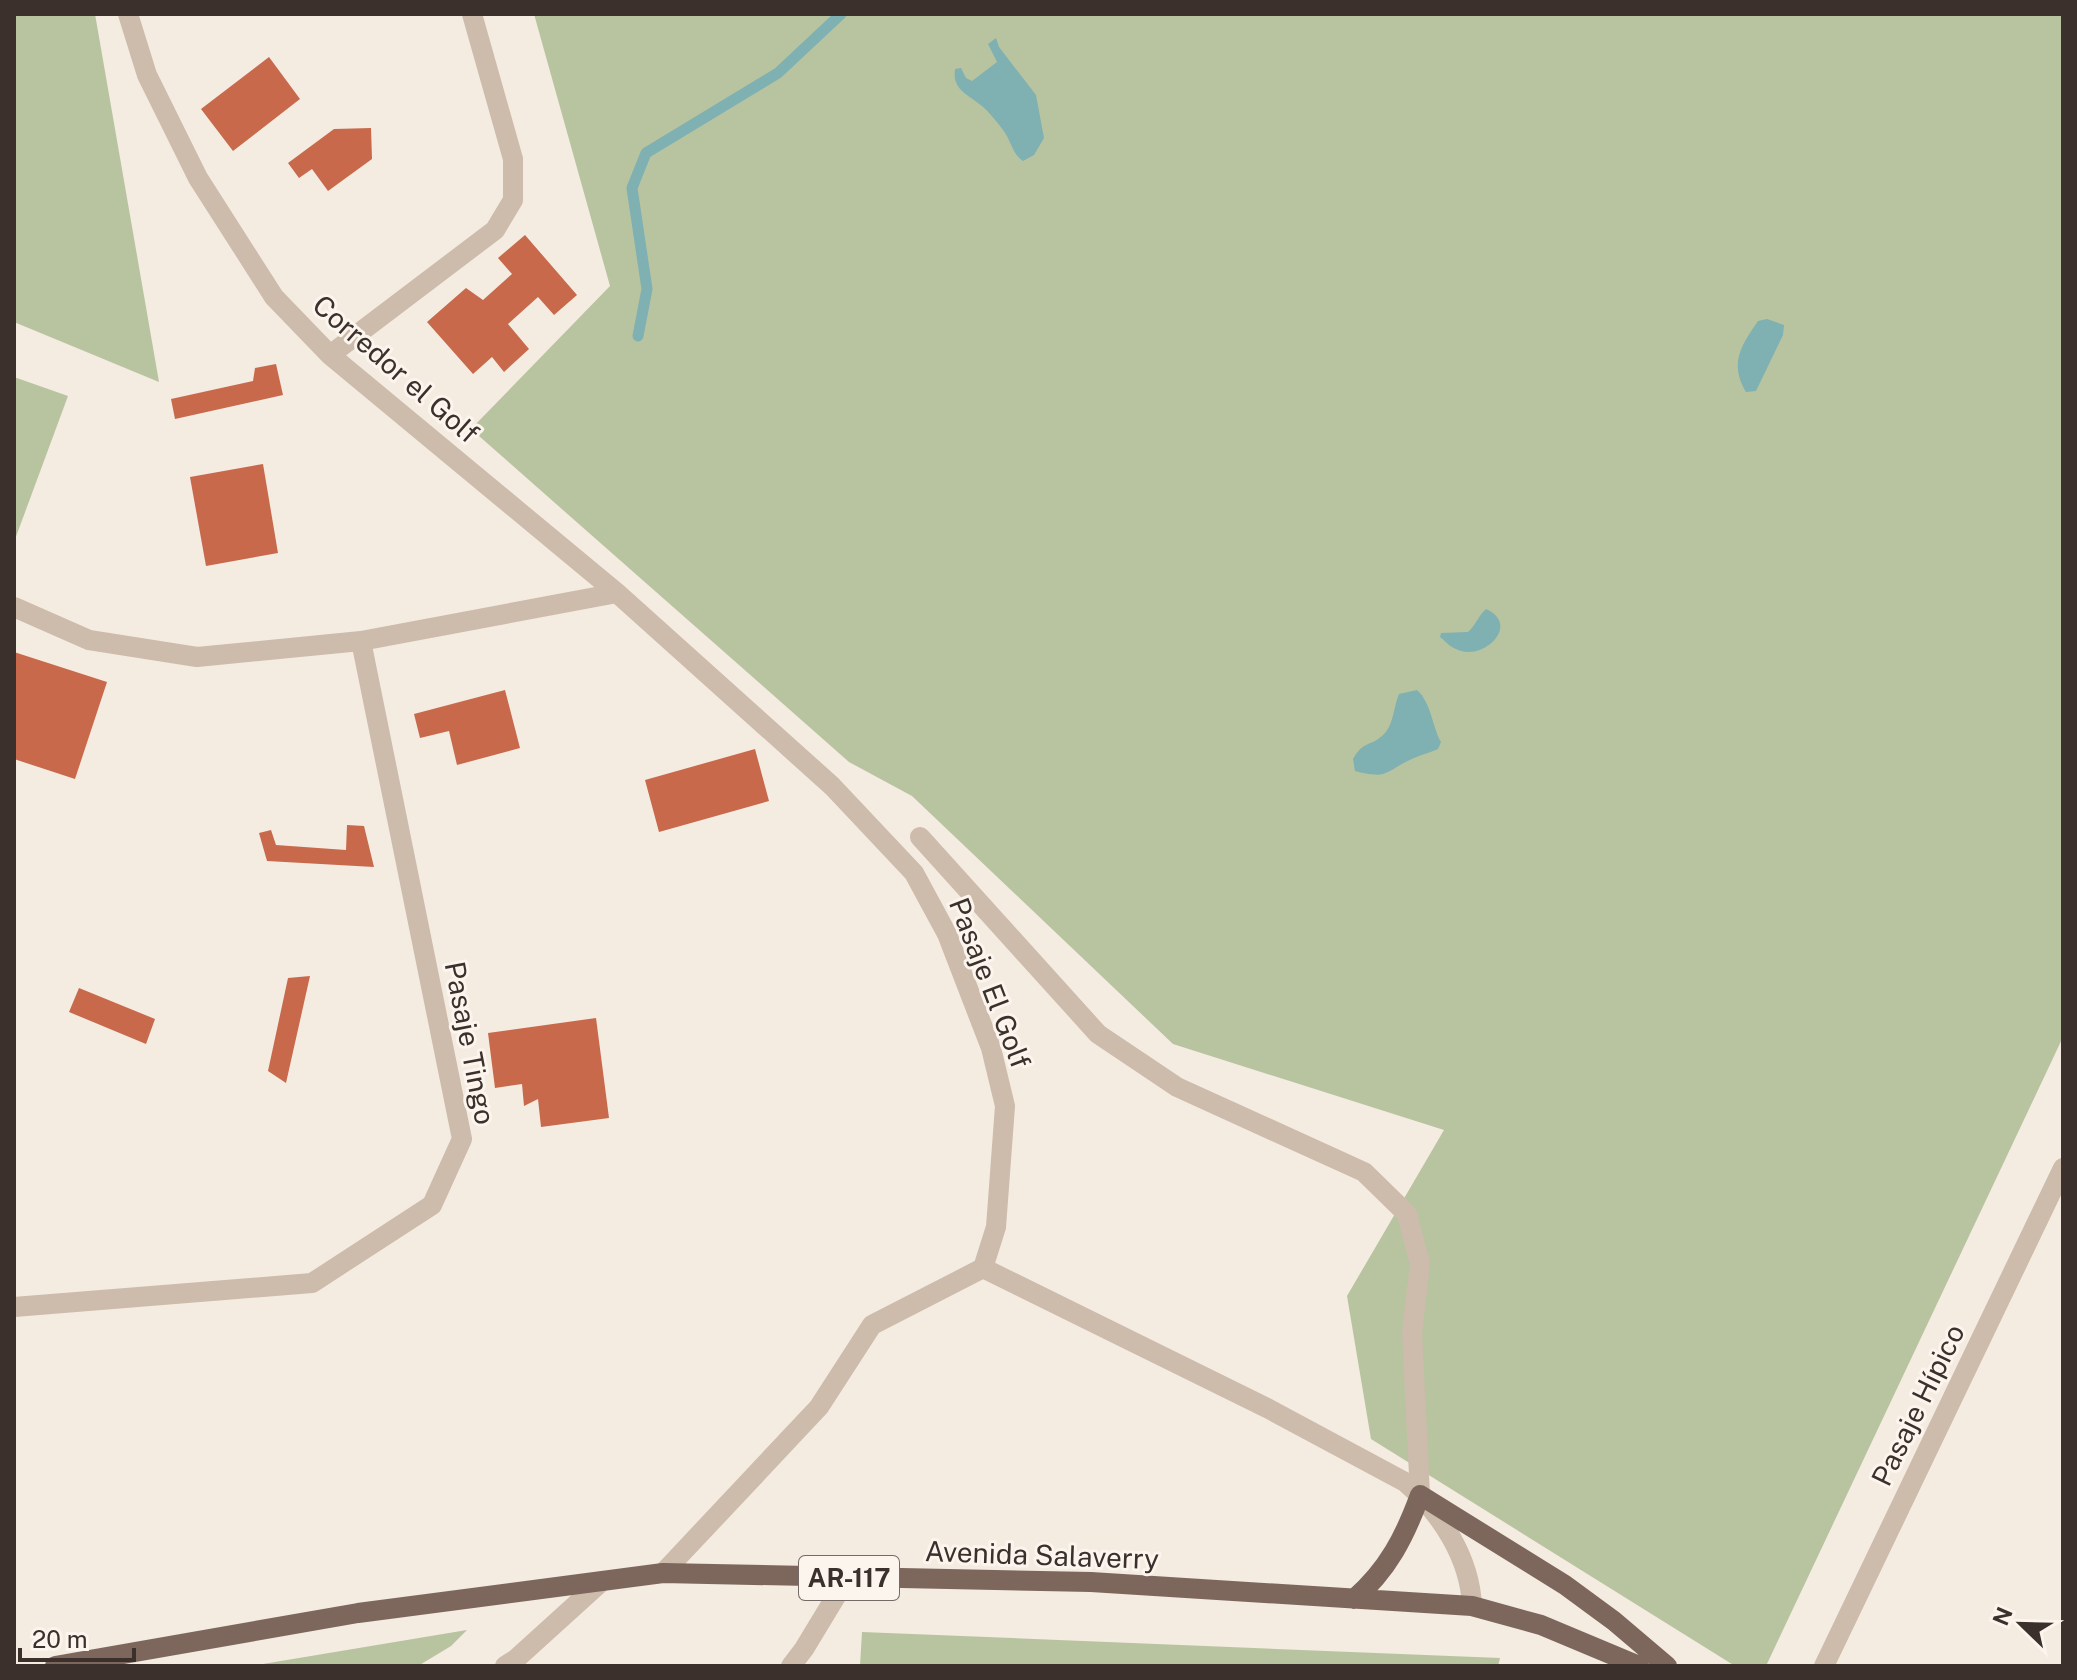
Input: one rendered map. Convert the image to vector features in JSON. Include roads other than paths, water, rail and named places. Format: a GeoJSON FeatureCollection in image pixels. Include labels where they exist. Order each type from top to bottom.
{"type":"FeatureCollection","features":[{"type":"Feature","properties":{"kind":"main road"},"geometry":{"type":"LineString","coordinates":[[1354,1599],[1386,1567],[1405,1533],[1420,1495],[1565,1585],[1667,1666]]}},
{"type":"Feature","properties":{"kind":"main road","name":"Avenida Salaverry"},"geometry":{"type":"LineString","coordinates":[[55,1666],[358,1613],[663,1573],[1091,1582],[1472,1606],[1541,1625],[1639,1666]]}},
{"type":"Feature","properties":{"kind":"street","name":"Corredor el Golf"},"geometry":{"type":"LineString","coordinates":[[128,14],[147,75],[198,178],[274,297],[330,355],[617,593]]}},
{"type":"Feature","properties":{"kind":"street"},"geometry":{"type":"LineString","coordinates":[[330,355],[495,230],[513,200],[513,159],[472,14]]}},
{"type":"Feature","properties":{"kind":"street"},"geometry":{"type":"LineString","coordinates":[[14,607],[89,640],[197,657],[361,641],[617,593]]}},
{"type":"Feature","properties":{"kind":"street","name":"Pasaje El Golf"},"geometry":{"type":"LineString","coordinates":[[617,593],[832,786],[914,873],[952,949],[991,1048],[1005,1106],[996,1227],[983,1268]]}},
{"type":"Feature","properties":{"kind":"street","name":"Pasaje Tingo"},"geometry":{"type":"LineString","coordinates":[[14,1307],[312,1283],[432,1205],[462,1139],[361,641]]}},
{"type":"Feature","properties":{"kind":"street"},"geometry":{"type":"LineString","coordinates":[[920,837],[1098,1034],[1177,1087],[1364,1172],[1407,1214],[1420,1264],[1412,1332],[1420,1495]]}},
{"type":"Feature","properties":{"kind":"street","name":"Pasaje Hípico"},"geometry":{"type":"LineString","coordinates":[[1824,1666],[2063,1168]]}},
{"type":"Feature","properties":{"kind":"street"},"geometry":{"type":"LineString","coordinates":[[663,1573],[819,1407],[872,1325],[983,1268],[1354,1453],[1405,1482],[1420,1495],[1461,1555],[1471,1587],[1472,1606]]}},
{"type":"Feature","properties":{"kind":"street"},"geometry":{"type":"LineString","coordinates":[[791,1666],[847,1578]]}},
{"type":"Feature","properties":{"kind":"street"},"geometry":{"type":"LineString","coordinates":[[505,1666],[602,1581]]}},
{"type":"Feature","properties":{"kind":"water"},"geometry":{"type":"Polygon","coordinates":[[[996,38],[999,47],[1036,95],[1044,138],[1034,155],[1023,161],[993,118],[956,82],[955,69],[961,68],[966,78],[972,81],[997,62],[988,44],[996,38]]]}},
{"type":"Feature","properties":{"kind":"water"},"geometry":{"type":"Polygon","coordinates":[[[1767,319],[1784,325],[1783,335],[1756,391],[1746,392],[1738,372],[1739,355],[1758,321],[1767,319]]]}},
{"type":"Feature","properties":{"kind":"water"},"geometry":{"type":"Polygon","coordinates":[[[1486,609],[1496,616],[1500,624],[1499,632],[1486,647],[1466,652],[1454,648],[1440,637],[1441,633],[1468,632],[1486,609]]]}},
{"type":"Feature","properties":{"kind":"water"},"geometry":{"type":"Polygon","coordinates":[[[1417,690],[1425,701],[1441,742],[1438,749],[1386,773],[1374,775],[1355,771],[1353,759],[1360,749],[1386,732],[1399,694],[1417,690]]]}},
{"type":"Feature","properties":{"kind":"waterway"},"geometry":{"type":"LineString","coordinates":[[638,336],[647,289],[632,188],[646,153],[778,73],[841,14]]}}]}
